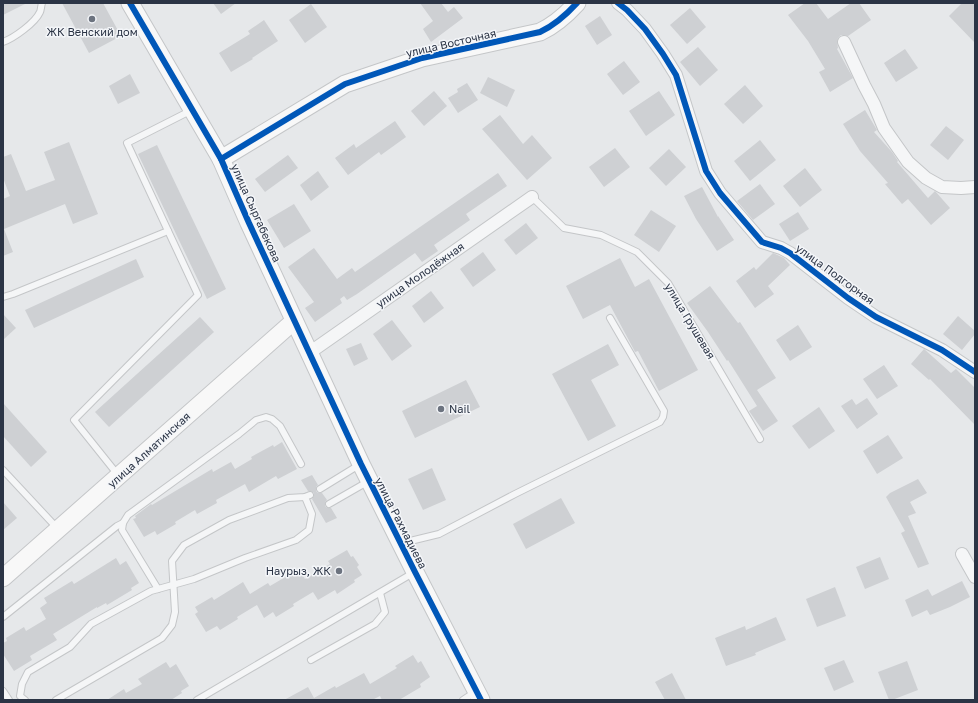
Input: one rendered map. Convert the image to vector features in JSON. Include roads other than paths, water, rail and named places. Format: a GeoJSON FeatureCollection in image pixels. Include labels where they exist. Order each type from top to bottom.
{"type":"FeatureCollection","features":[{"type":"Feature","properties":{"kind":"street","name":"улица Сыргабекова"},"geometry":{"type":"LineString","coordinates":[[130,3],[221,159],[309,353]]}},
{"type":"Feature","properties":{"kind":"street","name":"улица Восточная"},"geometry":{"type":"LineString","coordinates":[[221,159],[345,84],[422,58],[540,32],[565,16],[577,3]]}},
{"type":"Feature","properties":{"kind":"street","name":"улица Подгорная"},"geometry":{"type":"LineString","coordinates":[[618,3],[627,10],[645,29],[676,75],[706,171],[720,193],[762,242],[781,248],[790,253],[848,298],[865,309],[901,330],[942,350],[975,372]]}},
{"type":"Feature","properties":{"kind":"street"},"geometry":{"type":"LineString","coordinates":[[844,42],[884,128],[908,162],[926,178],[942,187],[975,187]]}},
{"type":"Feature","properties":{"kind":"street","name":"улица Молодёжная"},"geometry":{"type":"LineString","coordinates":[[309,353],[532,197]]}},
{"type":"Feature","properties":{"kind":"street","name":"улица Алматинская"},"geometry":{"type":"LineString","coordinates":[[3,578],[294,321]]}},
{"type":"Feature","properties":{"kind":"street","name":"улица Рахмадиева"},"geometry":{"type":"LineString","coordinates":[[309,353],[369,481],[474,697]]}},
{"type":"Feature","properties":{"kind":"street"},"geometry":{"type":"LineString","coordinates":[[962,554],[975,577]]}},
{"type":"Feature","properties":{"kind":"lane"},"geometry":{"type":"LineString","coordinates":[[3,42],[11,39],[32,22],[40,12],[42,3]]}},
{"type":"Feature","properties":{"kind":"lane"},"geometry":{"type":"LineString","coordinates":[[119,476],[74,420],[198,295],[127,143],[192,110]]}},
{"type":"Feature","properties":{"kind":"lane","name":"улица Грушевая"},"geometry":{"type":"LineString","coordinates":[[532,197],[564,228],[601,235],[637,252],[668,283],[760,439]]}},
{"type":"Feature","properties":{"kind":"lane"},"geometry":{"type":"LineString","coordinates":[[3,297],[168,231]]}},
{"type":"Feature","properties":{"kind":"lane"},"geometry":{"type":"LineString","coordinates":[[400,544],[439,534],[515,494],[660,422],[664,411],[610,318]]}},
{"type":"Feature","properties":{"kind":"lane"},"geometry":{"type":"LineString","coordinates":[[158,589],[122,530],[123,523],[128,515],[256,420],[262,418],[272,418],[280,426],[301,464]]}},
{"type":"Feature","properties":{"kind":"lane"},"geometry":{"type":"LineString","coordinates":[[320,489],[361,464]]}},
{"type":"Feature","properties":{"kind":"lane"},"geometry":{"type":"LineString","coordinates":[[3,470],[59,529]]}},
{"type":"Feature","properties":{"kind":"lane"},"geometry":{"type":"LineString","coordinates":[[329,504],[369,481]]}},
{"type":"Feature","properties":{"kind":"lane"},"geometry":{"type":"LineString","coordinates":[[24,700],[20,696],[22,684],[28,672],[70,647],[91,624],[151,591],[174,585],[194,579],[244,558],[296,540],[309,530],[312,514],[307,496],[288,498],[229,520],[184,545],[172,561],[174,585],[175,612],[172,625],[162,638],[56,700]]}},
{"type":"Feature","properties":{"kind":"lane"},"geometry":{"type":"LineString","coordinates":[[312,514],[318,510]]}},
{"type":"Feature","properties":{"kind":"lane"},"geometry":{"type":"LineString","coordinates":[[3,618],[111,530],[123,523]]}},
{"type":"Feature","properties":{"kind":"lane"},"geometry":{"type":"LineString","coordinates":[[198,700],[414,572]]}},
{"type":"Feature","properties":{"kind":"lane"},"geometry":{"type":"LineString","coordinates":[[311,660],[375,624],[385,612],[380,593]]}},
{"type":"Feature","properties":{"kind":"lane"},"geometry":{"type":"LineString","coordinates":[[3,691],[9,700]]}},
{"type":"Feature","properties":{"kind":"place","name":"ЖК Венский дом"},"geometry":{"type":"Point","coordinates":[92,19]}},
{"type":"Feature","properties":{"kind":"place","name":"Nail"},"geometry":{"type":"Point","coordinates":[441,409]}},
{"type":"Feature","properties":{"kind":"place","name":"Наурыз, ЖК"},"geometry":{"type":"Point","coordinates":[339,571]}}]}
